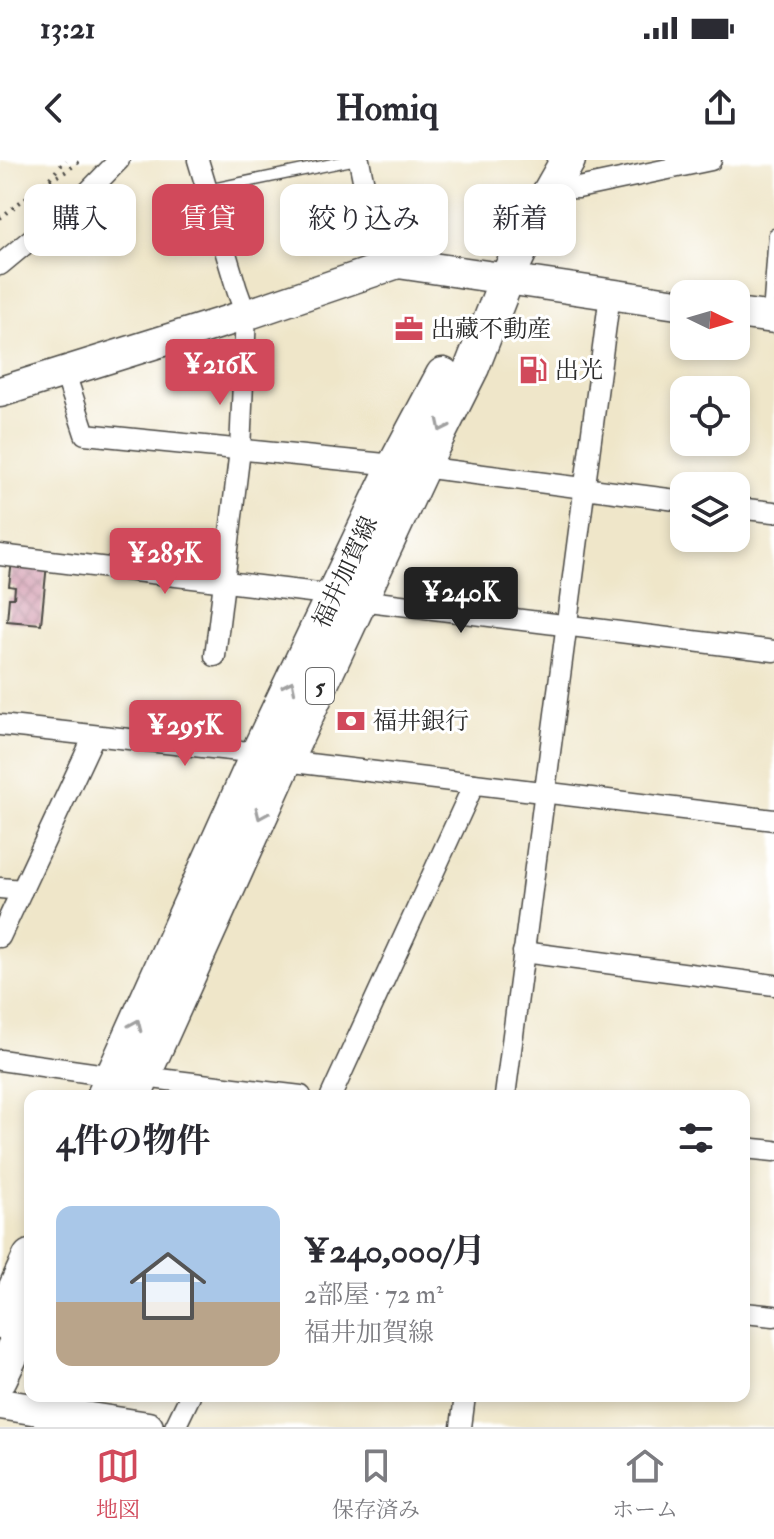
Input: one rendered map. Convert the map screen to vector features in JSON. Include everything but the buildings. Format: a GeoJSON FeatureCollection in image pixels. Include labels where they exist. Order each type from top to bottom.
{"type":"FeatureCollection","features":[{"type":"Feature","properties":{"kind":"main road","name":"福井加賀線"},"geometry":{"type":"LineString","coordinates":[[123,1086],[271,757],[409,466],[472,367],[507,278],[560,175]]}},
{"type":"Feature","properties":{"kind":"main road"},"geometry":{"type":"LineString","coordinates":[[0,392],[246,315],[398,263],[670,303]]}},
{"type":"Feature","properties":{"kind":"main road"},"geometry":{"type":"LineString","coordinates":[[750,315],[771,318]]}},
{"type":"Feature","properties":{"kind":"main road"},"geometry":{"type":"LineString","coordinates":[[0,1322],[24,1270]]}},
{"type":"Feature","properties":{"kind":"main road"},"geometry":{"type":"LineString","coordinates":[[0,1378],[24,1328]]}},
{"type":"Feature","properties":{"kind":"main road"},"geometry":{"type":"LineString","coordinates":[[0,1404],[148,1427]]}},
{"type":"Feature","properties":{"kind":"street"},"geometry":{"type":"LineString","coordinates":[[0,265],[88,192],[119,160]]}},
{"type":"Feature","properties":{"kind":"street"},"geometry":{"type":"LineString","coordinates":[[198,160],[205,184]]}},
{"type":"Feature","properties":{"kind":"street"},"geometry":{"type":"LineString","coordinates":[[359,160],[381,268]]}},
{"type":"Feature","properties":{"kind":"street"},"geometry":{"type":"LineString","coordinates":[[560,175],[578,188],[711,160]]}},
{"type":"Feature","properties":{"kind":"street"},"geometry":{"type":"LineString","coordinates":[[215,656],[240,450],[246,315],[227,256]]}},
{"type":"Feature","properties":{"kind":"street"},"geometry":{"type":"LineString","coordinates":[[506,1090],[610,294]]}},
{"type":"Feature","properties":{"kind":"street"},"geometry":{"type":"LineString","coordinates":[[65,373],[85,434],[409,466],[670,499]]}},
{"type":"Feature","properties":{"kind":"street"},"geometry":{"type":"LineString","coordinates":[[750,509],[774,512]]}},
{"type":"Feature","properties":{"kind":"street"},"geometry":{"type":"LineString","coordinates":[[0,555],[774,651]]}},
{"type":"Feature","properties":{"kind":"street"},"geometry":{"type":"LineString","coordinates":[[0,725],[774,820]]}},
{"type":"Feature","properties":{"kind":"street"},"geometry":{"type":"LineString","coordinates":[[0,937],[94,736]]}},
{"type":"Feature","properties":{"kind":"street"},"geometry":{"type":"LineString","coordinates":[[334,1090],[474,784]]}},
{"type":"Feature","properties":{"kind":"street"},"geometry":{"type":"LineString","coordinates":[[0,888],[22,890]]}},
{"type":"Feature","properties":{"kind":"street"},"geometry":{"type":"LineString","coordinates":[[523,952],[774,985]]}},
{"type":"Feature","properties":{"kind":"street"},"geometry":{"type":"LineString","coordinates":[[0,1060],[123,1086],[194,1090]]}},
{"type":"Feature","properties":{"kind":"street"},"geometry":{"type":"LineString","coordinates":[[750,1149],[774,1151]]}},
{"type":"Feature","properties":{"kind":"street"},"geometry":{"type":"LineString","coordinates":[[750,1314],[774,1316]]}},
{"type":"Feature","properties":{"kind":"street"},"geometry":{"type":"LineString","coordinates":[[175,1427],[187,1402]]}},
{"type":"Feature","properties":{"kind":"street"},"geometry":{"type":"LineString","coordinates":[[461,1427],[464,1402]]}},
{"type":"Feature","properties":{"kind":"lane"},"geometry":{"type":"LineString","coordinates":[[236,184],[352,160]]}},
{"type":"Feature","properties":{"kind":"lane"},"geometry":{"type":"LineString","coordinates":[[771,318],[774,234]]}},
{"type":"Feature","properties":{"kind":"path"},"geometry":{"type":"LineString","coordinates":[[0,218],[47,181],[66,160]]}},
{"type":"Feature","properties":{"kind":"path"},"geometry":{"type":"LineString","coordinates":[[47,181],[82,160]]}},
{"type":"Feature","properties":{"kind":"place","name":"出藏不動産"},"geometry":{"type":"Point","coordinates":[409,329]}},
{"type":"Feature","properties":{"kind":"place","name":"出光"},"geometry":{"type":"Point","coordinates":[533,370]}},
{"type":"Feature","properties":{"kind":"place","name":"福井銀行"},"geometry":{"type":"Point","coordinates":[351,721]}}]}
